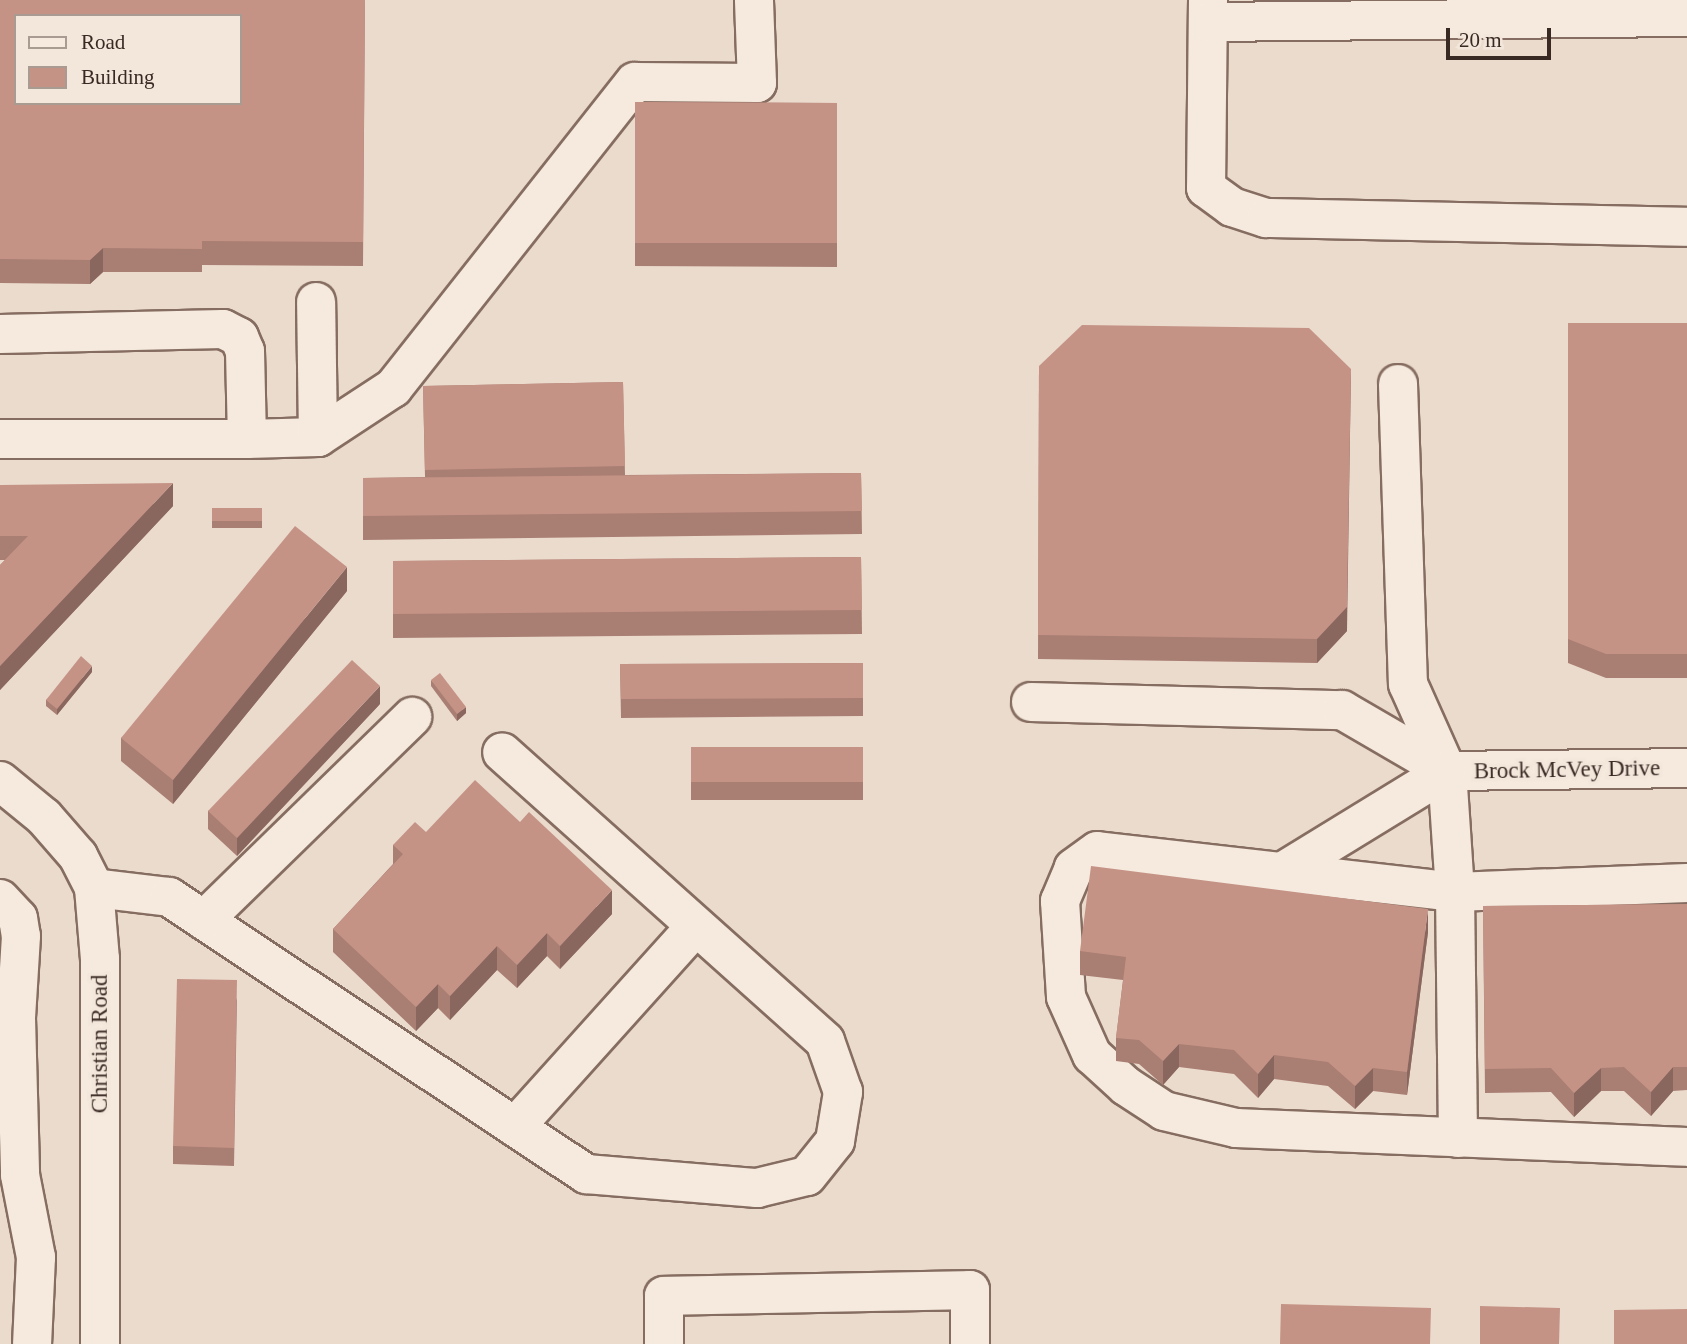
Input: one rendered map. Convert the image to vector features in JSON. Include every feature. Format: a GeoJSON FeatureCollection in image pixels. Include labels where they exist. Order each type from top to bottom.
{"type":"FeatureCollection","features":[{"type":"Feature","properties":{"kind":"street"},"geometry":{"type":"LineString","coordinates":[[0,439],[318,437],[393,388],[635,82],[757,83],[754,0]]}},
{"type":"Feature","properties":{"kind":"street"},"geometry":{"type":"LineString","coordinates":[[1687,17],[1208,11],[1206,188],[1231,207],[1266,218],[1687,226]]}},
{"type":"Feature","properties":{"kind":"street"},"geometry":{"type":"LineString","coordinates":[[316,302],[318,437]]}},
{"type":"Feature","properties":{"kind":"street"},"geometry":{"type":"LineString","coordinates":[[0,334],[223,329],[239,337],[244,351],[247,439]]}},
{"type":"Feature","properties":{"kind":"street"},"geometry":{"type":"LineString","coordinates":[[1398,384],[1408,684],[1447,771],[1455,892],[1458,1138]]}},
{"type":"Feature","properties":{"kind":"street"},"geometry":{"type":"LineString","coordinates":[[1031,702],[1342,710],[1447,771]]}},
{"type":"Feature","properties":{"kind":"street"},"geometry":{"type":"LineString","coordinates":[[204,920],[412,718]]}},
{"type":"Feature","properties":{"kind":"street"},"geometry":{"type":"LineString","coordinates":[[94,888],[169,897],[586,1174],[757,1188],[807,1175],[835,1141],[843,1092],[825,1041],[502,752]]}},
{"type":"Feature","properties":{"kind":"street","name":"Brock McVey Drive"},"geometry":{"type":"LineString","coordinates":[[1447,771],[1687,768]]}},
{"type":"Feature","properties":{"kind":"street"},"geometry":{"type":"LineString","coordinates":[[1282,872],[1447,771]]}},
{"type":"Feature","properties":{"kind":"street","name":"Christian Road"},"geometry":{"type":"LineString","coordinates":[[2,787],[44,817],[70,846],[94,888],[100,959],[100,1344]]}},
{"type":"Feature","properties":{"kind":"street"},"geometry":{"type":"LineString","coordinates":[[1687,883],[1455,892],[1097,851],[1074,868],[1060,901],[1066,997],[1093,1055],[1126,1086],[1164,1111],[1236,1128],[1687,1147]]}},
{"type":"Feature","properties":{"kind":"street"},"geometry":{"type":"LineString","coordinates":[[0,899],[19,918],[21,936],[16,1018],[20,1175],[36,1257],[32,1344]]}},
{"type":"Feature","properties":{"kind":"street"},"geometry":{"type":"LineString","coordinates":[[515,1127],[696,926]]}},
{"type":"Feature","properties":{"kind":"street"},"geometry":{"type":"LineString","coordinates":[[664,1344],[664,1296],[970,1290],[970,1344]]}},
{"type":"Feature","properties":{"kind":"building"},"geometry":{"type":"Polygon","coordinates":[[[0,0],[365,0],[363,242],[202,241],[202,249],[103,248],[90,260],[0,259],[0,0]]]}},
{"type":"Feature","properties":{"kind":"building"},"geometry":{"type":"Polygon","coordinates":[[[635,102],[837,103],[837,243],[635,243],[635,102]]]}},
{"type":"Feature","properties":{"kind":"building"},"geometry":{"type":"Polygon","coordinates":[[[1568,323],[1687,323],[1687,654],[1606,654],[1568,639],[1568,323]]]}},
{"type":"Feature","properties":{"kind":"building"},"geometry":{"type":"Polygon","coordinates":[[[1082,325],[1309,328],[1351,369],[1347,607],[1317,639],[1038,635],[1039,366],[1082,325]]]}},
{"type":"Feature","properties":{"kind":"building"},"geometry":{"type":"Polygon","coordinates":[[[623,382],[625,466],[425,470],[423,386],[623,382]]]}},
{"type":"Feature","properties":{"kind":"building"},"geometry":{"type":"Polygon","coordinates":[[[861,473],[862,511],[363,516],[363,478],[861,473]]]}},
{"type":"Feature","properties":{"kind":"building"},"geometry":{"type":"Polygon","coordinates":[[[173,483],[0,666],[0,565],[28,536],[0,536],[0,485],[173,483]]]}},
{"type":"Feature","properties":{"kind":"building"},"geometry":{"type":"Polygon","coordinates":[[[212,508],[262,508],[262,521],[212,521],[212,508]]]}},
{"type":"Feature","properties":{"kind":"building"},"geometry":{"type":"Polygon","coordinates":[[[295,526],[347,567],[173,780],[121,738],[295,526]]]}},
{"type":"Feature","properties":{"kind":"building"},"geometry":{"type":"Polygon","coordinates":[[[861,557],[862,610],[393,614],[393,561],[861,557]]]}},
{"type":"Feature","properties":{"kind":"building"},"geometry":{"type":"Polygon","coordinates":[[[81,656],[92,666],[57,709],[46,700],[81,656]]]}},
{"type":"Feature","properties":{"kind":"building"},"geometry":{"type":"Polygon","coordinates":[[[352,660],[380,686],[237,838],[208,811],[352,660]]]}},
{"type":"Feature","properties":{"kind":"building"},"geometry":{"type":"Polygon","coordinates":[[[863,663],[863,698],[621,699],[620,664],[863,663]]]}},
{"type":"Feature","properties":{"kind":"building"},"geometry":{"type":"Polygon","coordinates":[[[440,673],[466,707],[457,714],[431,680],[440,673]]]}},
{"type":"Feature","properties":{"kind":"building"},"geometry":{"type":"Polygon","coordinates":[[[691,747],[863,747],[863,782],[691,782],[691,747]]]}},
{"type":"Feature","properties":{"kind":"building"},"geometry":{"type":"Polygon","coordinates":[[[475,780],[520,822],[529,812],[612,890],[560,946],[547,933],[517,965],[497,946],[450,996],[438,984],[416,1007],[333,929],[403,854],[393,845],[415,822],[426,832],[475,780]]]}},
{"type":"Feature","properties":{"kind":"building"},"geometry":{"type":"Polygon","coordinates":[[[1091,866],[1428,909],[1407,1072],[1373,1068],[1355,1086],[1328,1062],[1274,1055],[1258,1074],[1234,1050],[1179,1044],[1163,1061],[1139,1040],[1116,1038],[1126,957],[1080,951],[1091,866]]]}},
{"type":"Feature","properties":{"kind":"building"},"geometry":{"type":"Polygon","coordinates":[[[1687,904],[1687,1067],[1673,1067],[1651,1092],[1624,1067],[1601,1068],[1574,1093],[1551,1068],[1485,1069],[1483,906],[1687,904]]]}},
{"type":"Feature","properties":{"kind":"building"},"geometry":{"type":"Polygon","coordinates":[[[177,979],[237,980],[234,1148],[173,1146],[177,979]]]}},
{"type":"Feature","properties":{"kind":"building"},"geometry":{"type":"Polygon","coordinates":[[[1281,1304],[1431,1308],[1430,1344],[1280,1344],[1281,1304]]]}},
{"type":"Feature","properties":{"kind":"building"},"geometry":{"type":"Polygon","coordinates":[[[1480,1306],[1560,1308],[1559,1344],[1480,1344],[1480,1306]]]}},
{"type":"Feature","properties":{"kind":"building"},"geometry":{"type":"Polygon","coordinates":[[[1687,1309],[1687,1344],[1614,1344],[1614,1310],[1687,1309]]]}}]}
